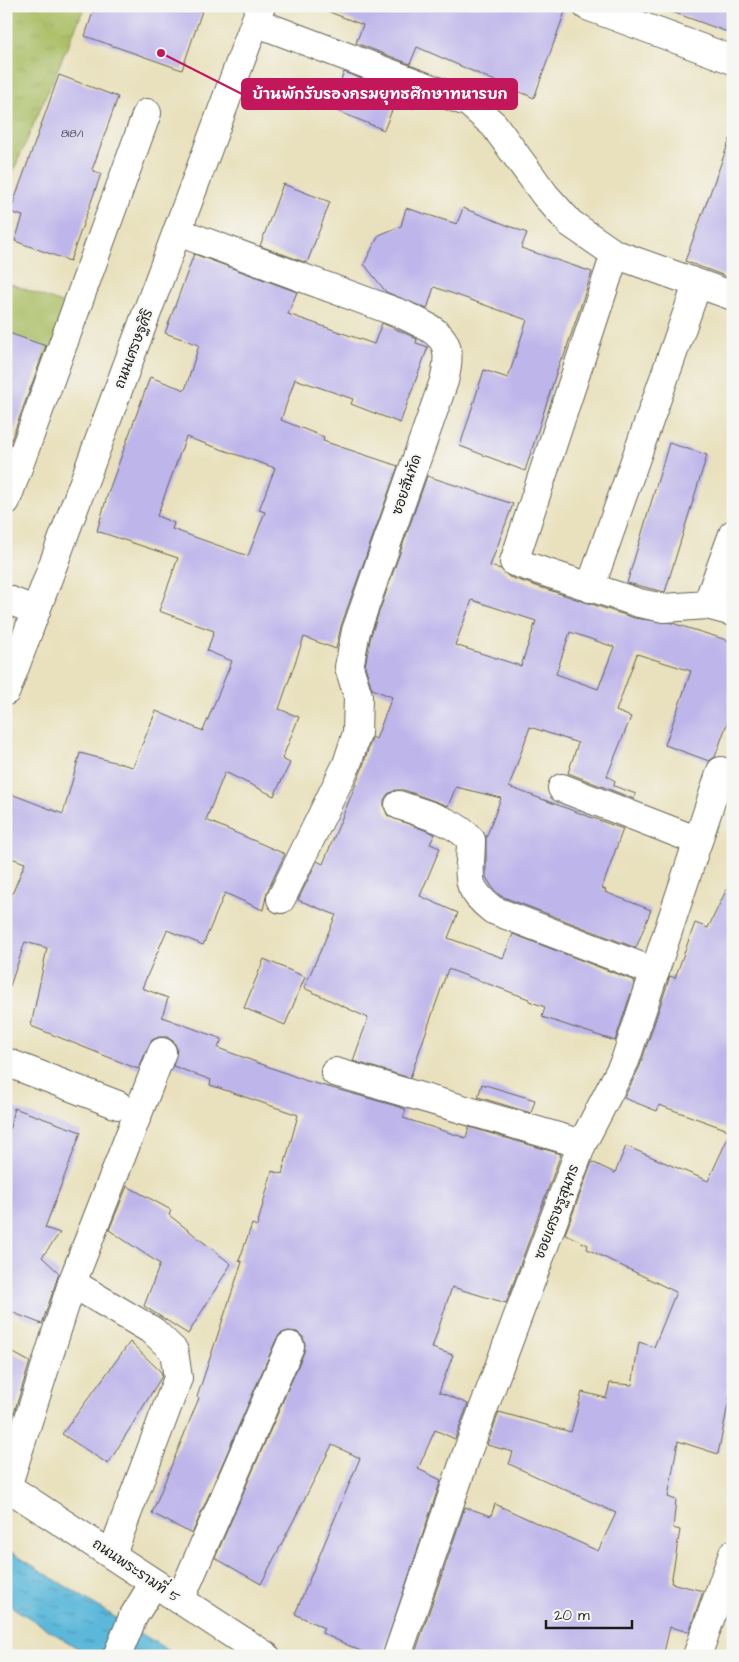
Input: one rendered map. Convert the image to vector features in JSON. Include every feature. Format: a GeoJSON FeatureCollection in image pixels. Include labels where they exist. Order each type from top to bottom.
{"type":"FeatureCollection","features":[{"type":"Feature","properties":{"kind":"street"},"geometry":{"type":"LineString","coordinates":[[587,6],[733,60]]}},
{"type":"Feature","properties":{"kind":"street"},"geometry":{"type":"LineString","coordinates":[[258,14],[469,103],[494,125],[518,155],[545,195],[570,224],[615,254],[733,296]]}},
{"type":"Feature","properties":{"kind":"street","name":"ถนนเศรษฐศิริ"},"geometry":{"type":"LineString","coordinates":[[6,691],[258,14]]}},
{"type":"Feature","properties":{"kind":"street"},"geometry":{"type":"LineString","coordinates":[[6,501],[147,113]]}},
{"type":"Feature","properties":{"kind":"street","name":"ซอยสันทัด"},"geometry":{"type":"LineString","coordinates":[[178,232],[404,315],[427,326],[445,340],[450,359],[444,381],[356,631],[350,667],[358,696],[357,733],[346,764],[281,899]]}},
{"type":"Feature","properties":{"kind":"street"},"geometry":{"type":"LineString","coordinates":[[615,254],[514,562],[639,603],[664,608],[707,606],[733,612]]}},
{"type":"Feature","properties":{"kind":"street"},"geometry":{"type":"LineString","coordinates":[[590,588],[697,284]]}},
{"type":"Feature","properties":{"kind":"street"},"geometry":{"type":"LineString","coordinates":[[707,606],[733,534]]}},
{"type":"Feature","properties":{"kind":"street"},"geometry":{"type":"LineString","coordinates":[[6,599],[36,611]]}},
{"type":"Feature","properties":{"kind":"street","name":"ซอยเศรษฐสุนทร"},"geometry":{"type":"LineString","coordinates":[[397,1656],[468,1450],[582,1144],[625,1060],[721,771]]}},
{"type":"Feature","properties":{"kind":"street"},"geometry":{"type":"LineString","coordinates":[[562,788],[698,841]]}},
{"type":"Feature","properties":{"kind":"street"},"geometry":{"type":"LineString","coordinates":[[399,806],[445,822],[464,831],[471,840],[469,876],[471,887],[481,901],[493,910],[655,972]]}},
{"type":"Feature","properties":{"kind":"street"},"geometry":{"type":"LineString","coordinates":[[7,1487],[72,1283],[162,1052]]}},
{"type":"Feature","properties":{"kind":"street"},"geometry":{"type":"LineString","coordinates":[[6,1062],[118,1105]]}},
{"type":"Feature","properties":{"kind":"street"},"geometry":{"type":"LineString","coordinates":[[335,1072],[582,1144]]}},
{"type":"Feature","properties":{"kind":"street"},"geometry":{"type":"LineString","coordinates":[[72,1283],[153,1330],[174,1351],[178,1378],[112,1554]]}},
{"type":"Feature","properties":{"kind":"street"},"geometry":{"type":"LineString","coordinates":[[180,1600],[290,1346]]}},
{"type":"Feature","properties":{"kind":"street","name":"ถนนพระรามที่ 5"},"geometry":{"type":"LineString","coordinates":[[7,1487],[266,1656]]}},
{"type":"Feature","properties":{"kind":"street"},"geometry":{"type":"LineString","coordinates":[[698,1656],[733,1554]]}},
{"type":"Feature","properties":{"kind":"street"},"geometry":{"type":"LineString","coordinates":[[117,1656],[134,1617],[154,1583]]}},
{"type":"Feature","properties":{"kind":"green space"},"geometry":{"type":"Polygon","coordinates":[[[9,6],[85,6],[6,188],[6,12],[9,6]]]}},
{"type":"Feature","properties":{"kind":"green space"},"geometry":{"type":"Polygon","coordinates":[[[6,282],[69,306],[48,364],[6,350],[6,282]]]}},
{"type":"Feature","properties":{"kind":"water"},"geometry":{"type":"Polygon","coordinates":[[[6,1549],[177,1656],[90,1656],[6,1603],[6,1549]]]}},
{"type":"Feature","properties":{"kind":"building"},"geometry":{"type":"Polygon","coordinates":[[[95,6],[190,6],[202,11],[182,70],[85,36],[95,6]]]}},
{"type":"Feature","properties":{"kind":"building"},"geometry":{"type":"Polygon","coordinates":[[[320,6],[567,6],[534,98],[417,47],[410,64],[356,43],[363,25],[319,8],[320,6]]]}},
{"type":"Feature","properties":{"kind":"building"},"geometry":{"type":"Polygon","coordinates":[[[665,6],[733,6],[733,34],[664,9],[665,6]]]}},
{"type":"Feature","properties":{"kind":"building"},"geometry":{"type":"Polygon","coordinates":[[[344,72],[399,93],[384,130],[330,108],[344,72]]]}},
{"type":"Feature","properties":{"kind":"building"},"geometry":{"type":"Polygon","coordinates":[[[59,75],[118,97],[92,170],[101,174],[70,261],[15,241],[23,216],[10,212],[59,75]]]}},
{"type":"Feature","properties":{"kind":"building"},"geometry":{"type":"Polygon","coordinates":[[[730,139],[733,139],[733,279],[685,261],[730,139]]]}},
{"type":"Feature","properties":{"kind":"building"},"geometry":{"type":"Polygon","coordinates":[[[283,184],[330,202],[307,263],[260,246],[283,184]]]}},
{"type":"Feature","properties":{"kind":"building"},"geometry":{"type":"Polygon","coordinates":[[[406,208],[457,224],[463,208],[527,233],[521,248],[592,272],[563,359],[561,358],[525,471],[460,446],[484,370],[508,378],[527,320],[434,287],[427,309],[386,292],[364,264],[379,235],[401,226],[406,208]]]}},
{"type":"Feature","properties":{"kind":"building"},"geometry":{"type":"Polygon","coordinates":[[[194,254],[297,292],[288,314],[374,344],[382,323],[417,339],[416,343],[428,347],[400,423],[351,404],[353,399],[295,379],[281,420],[324,437],[323,441],[398,466],[341,626],[336,649],[304,637],[279,709],[299,717],[282,759],[290,763],[274,796],[225,772],[206,820],[285,854],[267,892],[263,910],[225,893],[203,945],[167,930],[142,988],[168,998],[162,1017],[222,1039],[218,1048],[307,1081],[400,1107],[406,1110],[403,1118],[466,1138],[469,1127],[561,1154],[506,1303],[452,1287],[432,1348],[453,1355],[439,1392],[468,1404],[455,1439],[435,1430],[418,1469],[441,1480],[382,1656],[371,1656],[322,1633],[324,1628],[295,1614],[360,1458],[332,1445],[261,1584],[215,1558],[304,1352],[305,1344],[303,1337],[297,1332],[288,1331],[280,1334],[276,1340],[192,1534],[152,1513],[199,1398],[197,1397],[242,1262],[239,1261],[252,1224],[257,1226],[272,1171],[282,1174],[298,1115],[210,1085],[211,1080],[173,1066],[177,1049],[174,1042],[167,1037],[159,1037],[152,1040],[138,1069],[31,1026],[47,948],[25,942],[10,986],[6,985],[6,909],[25,863],[6,856],[6,792],[63,814],[80,753],[133,767],[156,711],[203,731],[232,661],[207,651],[214,631],[159,611],[178,558],[97,531],[108,493],[150,377],[185,390],[199,345],[165,333],[194,254]],[[186,437],[157,516],[174,523],[172,529],[248,556],[265,512],[259,510],[275,468],[186,437]]]}},
{"type":"Feature","properties":{"kind":"building"},"geometry":{"type":"Polygon","coordinates":[[[6,332],[46,346],[6,454],[6,332]]]}},
{"type":"Feature","properties":{"kind":"building"},"geometry":{"type":"Polygon","coordinates":[[[669,443],[707,455],[665,592],[627,583],[669,443]]]}},
{"type":"Feature","properties":{"kind":"building"},"geometry":{"type":"Polygon","coordinates":[[[427,476],[513,504],[490,566],[501,569],[509,577],[634,618],[672,623],[733,642],[733,683],[728,702],[733,703],[733,707],[715,757],[709,761],[665,745],[691,671],[637,654],[616,711],[631,717],[607,776],[615,781],[614,786],[636,794],[634,799],[568,773],[578,743],[530,727],[509,787],[623,829],[602,888],[606,890],[605,892],[651,910],[636,948],[501,896],[494,890],[486,877],[486,838],[501,798],[456,787],[448,806],[404,790],[396,790],[388,794],[384,800],[384,807],[388,816],[435,834],[430,844],[440,848],[420,896],[458,913],[448,938],[503,958],[513,934],[635,981],[615,1041],[542,1017],[545,1007],[529,1001],[529,999],[448,969],[410,1078],[353,1061],[368,1018],[304,988],[336,915],[298,900],[317,861],[323,864],[362,769],[372,737],[376,739],[392,697],[372,689],[365,666],[371,635],[427,476]],[[472,600],[455,645],[521,666],[536,621],[472,600]],[[570,632],[556,674],[598,689],[614,647],[570,632]]]}},
{"type":"Feature","properties":{"kind":"building"},"geometry":{"type":"Polygon","coordinates":[[[733,876],[733,1380],[718,1454],[678,1441],[668,1497],[676,1500],[673,1528],[680,1530],[671,1583],[703,1591],[689,1632],[670,1627],[663,1656],[414,1656],[465,1507],[491,1516],[495,1504],[598,1551],[616,1513],[509,1464],[513,1452],[487,1445],[499,1412],[571,1432],[582,1392],[606,1398],[610,1383],[632,1385],[639,1342],[654,1347],[676,1292],[587,1249],[588,1245],[565,1234],[592,1162],[615,1173],[626,1146],[708,1181],[731,1131],[659,1105],[657,1111],[624,1098],[640,1066],[670,976],[675,978],[695,923],[708,928],[733,876]]]}},
{"type":"Feature","properties":{"kind":"building"},"geometry":{"type":"Polygon","coordinates":[[[264,959],[305,977],[285,1025],[244,1008],[264,959]]]}},
{"type":"Feature","properties":{"kind":"building"},"geometry":{"type":"Polygon","coordinates":[[[482,1084],[535,1100],[531,1113],[478,1097],[482,1084]]]}},
{"type":"Feature","properties":{"kind":"building"},"geometry":{"type":"Polygon","coordinates":[[[14,1108],[81,1132],[45,1228],[60,1233],[42,1257],[59,1273],[42,1324],[6,1310],[6,1147],[14,1108]]]}},
{"type":"Feature","properties":{"kind":"building"},"geometry":{"type":"Polygon","coordinates":[[[127,1186],[171,1210],[169,1215],[231,1264],[188,1334],[144,1306],[160,1264],[109,1230],[127,1186]]]}},
{"type":"Feature","properties":{"kind":"building"},"geometry":{"type":"Polygon","coordinates":[[[130,1342],[161,1372],[162,1376],[108,1464],[62,1434],[130,1342]]]}},
{"type":"Feature","properties":{"kind":"building"},"geometry":{"type":"Polygon","coordinates":[[[6,1349],[30,1362],[6,1438],[6,1349]]]}},
{"type":"Feature","properties":{"kind":"place","name":"บ้านพักรับรองกรมยุทธศึกษาทหารบก"},"geometry":{"type":"Point","coordinates":[161,53]}}]}
